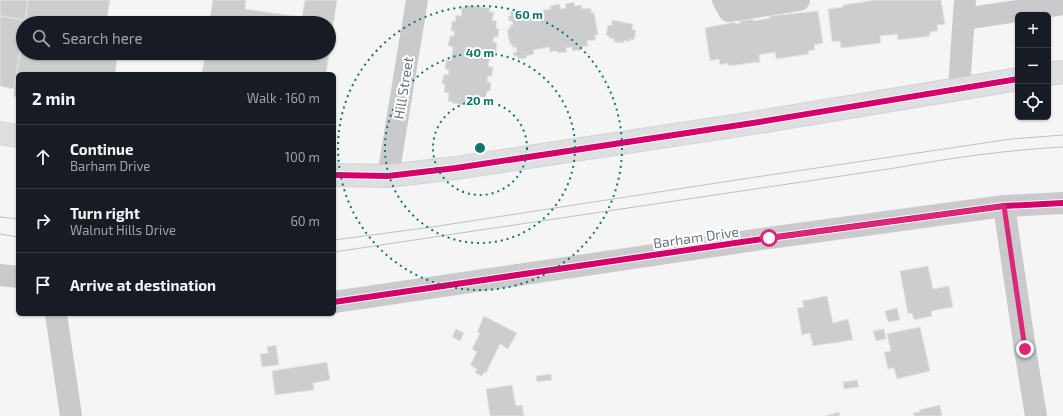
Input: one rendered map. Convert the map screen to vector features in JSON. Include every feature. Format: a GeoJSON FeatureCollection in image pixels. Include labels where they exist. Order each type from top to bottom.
{"type":"FeatureCollection","features":[{"type":"Feature","properties":{"kind":"main road"},"geometry":{"type":"LineString","coordinates":[[1051,74],[1063,72]]}},
{"type":"Feature","properties":{"kind":"main road"},"geometry":{"type":"LineString","coordinates":[[336,176],[388,176],[456,168],[753,123],[1015,79]]}},
{"type":"Feature","properties":{"kind":"main road"},"geometry":{"type":"LineString","coordinates":[[0,133],[16,136]]}},
{"type":"Feature","properties":{"kind":"street","name":"Hill Street"},"geometry":{"type":"LineString","coordinates":[[388,176],[417,0]]}},
{"type":"Feature","properties":{"kind":"street"},"geometry":{"type":"LineString","coordinates":[[723,0],[729,11],[799,0]]}},
{"type":"Feature","properties":{"kind":"street"},"geometry":{"type":"LineString","coordinates":[[959,88],[964,9],[1063,4]]}},
{"type":"Feature","properties":{"kind":"street","name":"Barham Drive"},"geometry":{"type":"LineString","coordinates":[[336,302],[769,238],[1004,206],[1063,203]]}},
{"type":"Feature","properties":{"kind":"street"},"geometry":{"type":"LineString","coordinates":[[1004,206],[1036,416]]}},
{"type":"Feature","properties":{"kind":"street"},"geometry":{"type":"LineString","coordinates":[[0,275],[16,277]]}},
{"type":"Feature","properties":{"kind":"street"},"geometry":{"type":"LineString","coordinates":[[56,316],[71,416]]}},
{"type":"Feature","properties":{"kind":"building"},"geometry":{"type":"Polygon","coordinates":[[[0,0],[28,0],[26,16],[16,16],[16,19],[0,16],[0,0]]]}},
{"type":"Feature","properties":{"kind":"building"},"geometry":{"type":"Polygon","coordinates":[[[28,0],[110,0],[107,16],[26,16],[28,0]]]}},
{"type":"Feature","properties":{"kind":"building"},"geometry":{"type":"Polygon","coordinates":[[[213,0],[246,0],[245,9],[295,16],[210,16],[213,0]]]}},
{"type":"Feature","properties":{"kind":"building"},"geometry":{"type":"Polygon","coordinates":[[[305,0],[337,0],[335,16],[302,16],[305,0]]]}},
{"type":"Feature","properties":{"kind":"building"},"geometry":{"type":"Polygon","coordinates":[[[875,0],[941,0],[945,24],[937,25],[938,31],[930,32],[930,36],[898,40],[897,34],[880,36],[881,43],[841,48],[840,41],[832,42],[828,9],[875,0]]]}},
{"type":"Feature","properties":{"kind":"building"},"geometry":{"type":"Polygon","coordinates":[[[574,2],[575,6],[582,5],[582,9],[591,8],[591,13],[594,12],[598,35],[595,35],[596,40],[587,41],[588,46],[581,47],[581,50],[572,51],[572,47],[566,48],[567,52],[558,53],[557,51],[550,52],[549,47],[533,50],[534,54],[526,56],[527,58],[518,59],[517,56],[514,56],[513,52],[517,52],[516,47],[513,48],[512,44],[510,44],[507,30],[510,29],[510,25],[513,25],[512,21],[509,21],[508,16],[511,16],[510,12],[519,10],[520,14],[527,13],[528,17],[544,15],[543,10],[551,9],[550,6],[560,4],[560,9],[566,8],[565,4],[574,2]]]}},
{"type":"Feature","properties":{"kind":"building"},"geometry":{"type":"Polygon","coordinates":[[[467,5],[490,8],[489,12],[494,12],[492,20],[497,21],[496,28],[499,29],[498,37],[494,37],[493,42],[497,43],[496,53],[491,52],[488,67],[493,67],[492,76],[488,76],[487,82],[491,82],[490,91],[487,91],[486,98],[480,97],[479,105],[475,104],[475,107],[448,101],[449,93],[444,92],[445,84],[442,84],[444,74],[448,75],[449,70],[445,69],[446,60],[451,61],[453,47],[448,46],[450,36],[454,36],[454,31],[451,31],[452,21],[455,22],[456,15],[461,16],[462,7],[466,8],[467,5]]]}},
{"type":"Feature","properties":{"kind":"building"},"geometry":{"type":"Polygon","coordinates":[[[818,11],[823,43],[814,45],[815,50],[808,51],[809,54],[776,59],[775,52],[759,55],[760,62],[728,66],[728,63],[720,65],[719,59],[710,61],[705,28],[735,22],[735,24],[740,23],[739,21],[753,19],[753,21],[770,18],[769,16],[818,11]]]}},
{"type":"Feature","properties":{"kind":"building"},"geometry":{"type":"Polygon","coordinates":[[[0,16],[16,19],[16,60],[19,60],[14,89],[0,86],[0,16]]]}},
{"type":"Feature","properties":{"kind":"building"},"geometry":{"type":"Polygon","coordinates":[[[612,20],[633,24],[632,30],[636,30],[634,40],[630,39],[630,42],[624,40],[624,43],[614,42],[614,39],[609,38],[609,36],[606,35],[608,25],[611,26],[612,20]]]}},
{"type":"Feature","properties":{"kind":"building"},"geometry":{"type":"Polygon","coordinates":[[[19,60],[117,60],[115,72],[17,72],[19,60]]]}},
{"type":"Feature","properties":{"kind":"building"},"geometry":{"type":"Polygon","coordinates":[[[204,60],[328,60],[326,72],[202,72],[204,60]]]}},
{"type":"Feature","properties":{"kind":"building"},"geometry":{"type":"Polygon","coordinates":[[[16,77],[16,97],[14,97],[16,77]]]}},
{"type":"Feature","properties":{"kind":"building"},"geometry":{"type":"Polygon","coordinates":[[[928,266],[933,289],[949,286],[953,307],[931,311],[932,316],[914,320],[912,313],[908,314],[900,271],[928,266]]]}},
{"type":"Feature","properties":{"kind":"building"},"geometry":{"type":"Polygon","coordinates":[[[827,296],[833,323],[848,319],[853,340],[813,346],[810,333],[802,335],[797,308],[804,307],[802,301],[827,296]]]}},
{"type":"Feature","properties":{"kind":"building"},"geometry":{"type":"Polygon","coordinates":[[[897,308],[900,320],[888,322],[885,311],[897,308]]]}},
{"type":"Feature","properties":{"kind":"building"},"geometry":{"type":"Polygon","coordinates":[[[484,316],[517,333],[508,349],[500,344],[486,373],[484,372],[482,376],[475,373],[477,369],[470,365],[477,352],[472,349],[480,333],[477,332],[484,316]]]}},
{"type":"Feature","properties":{"kind":"building"},"geometry":{"type":"Polygon","coordinates":[[[920,327],[930,371],[897,379],[894,368],[888,369],[884,352],[891,351],[887,334],[920,327]]]}},
{"type":"Feature","properties":{"kind":"building"},"geometry":{"type":"Polygon","coordinates":[[[456,329],[464,333],[460,341],[452,337],[456,329]]]}},
{"type":"Feature","properties":{"kind":"building"},"geometry":{"type":"Polygon","coordinates":[[[884,329],[886,339],[876,341],[873,331],[884,329]]]}},
{"type":"Feature","properties":{"kind":"building"},"geometry":{"type":"Polygon","coordinates":[[[276,345],[279,365],[262,367],[260,354],[268,353],[267,347],[276,345]]]}},
{"type":"Feature","properties":{"kind":"building"},"geometry":{"type":"Polygon","coordinates":[[[327,362],[330,380],[313,383],[314,390],[275,395],[272,371],[327,362]]]}},
{"type":"Feature","properties":{"kind":"building"},"geometry":{"type":"Polygon","coordinates":[[[551,374],[552,380],[537,382],[536,376],[551,374]]]}},
{"type":"Feature","properties":{"kind":"building"},"geometry":{"type":"Polygon","coordinates":[[[857,380],[859,387],[844,389],[843,382],[857,380]]]}},
{"type":"Feature","properties":{"kind":"building"},"geometry":{"type":"Polygon","coordinates":[[[512,385],[516,406],[522,405],[524,416],[490,416],[486,389],[512,385]]]}},
{"type":"Feature","properties":{"kind":"building"},"geometry":{"type":"Polygon","coordinates":[[[940,405],[942,416],[914,416],[913,413],[920,412],[919,410],[940,405]]]}},
{"type":"Feature","properties":{"kind":"building"},"geometry":{"type":"Polygon","coordinates":[[[839,412],[840,416],[825,416],[839,412]]]}},
{"type":"Feature","properties":{"kind":"tram line"},"geometry":{"type":"LineString","coordinates":[[336,240],[432,227],[1011,139],[1063,135]]}},
{"type":"Feature","properties":{"kind":"tram line"},"geometry":{"type":"LineString","coordinates":[[336,252],[958,158],[1000,152],[1063,147]]}},
{"type":"Feature","properties":{"kind":"tram line"},"geometry":{"type":"LineString","coordinates":[[0,217],[16,219]]}},
{"type":"Feature","properties":{"kind":"tram line"},"geometry":{"type":"LineString","coordinates":[[0,234],[16,237]]}},
{"type":"Feature","properties":{"kind":"cycle path"},"geometry":{"type":"LineString","coordinates":[[336,175],[388,176],[456,168],[753,123],[1015,79]]}},
{"type":"Feature","properties":{"kind":"cycle path"},"geometry":{"type":"LineString","coordinates":[[336,302],[769,238],[1004,206],[1063,203]]}},
{"type":"Feature","properties":{"kind":"route"},"geometry":{"type":"LineString","coordinates":[[769,238],[1004,206],[1025,349]]}}]}
